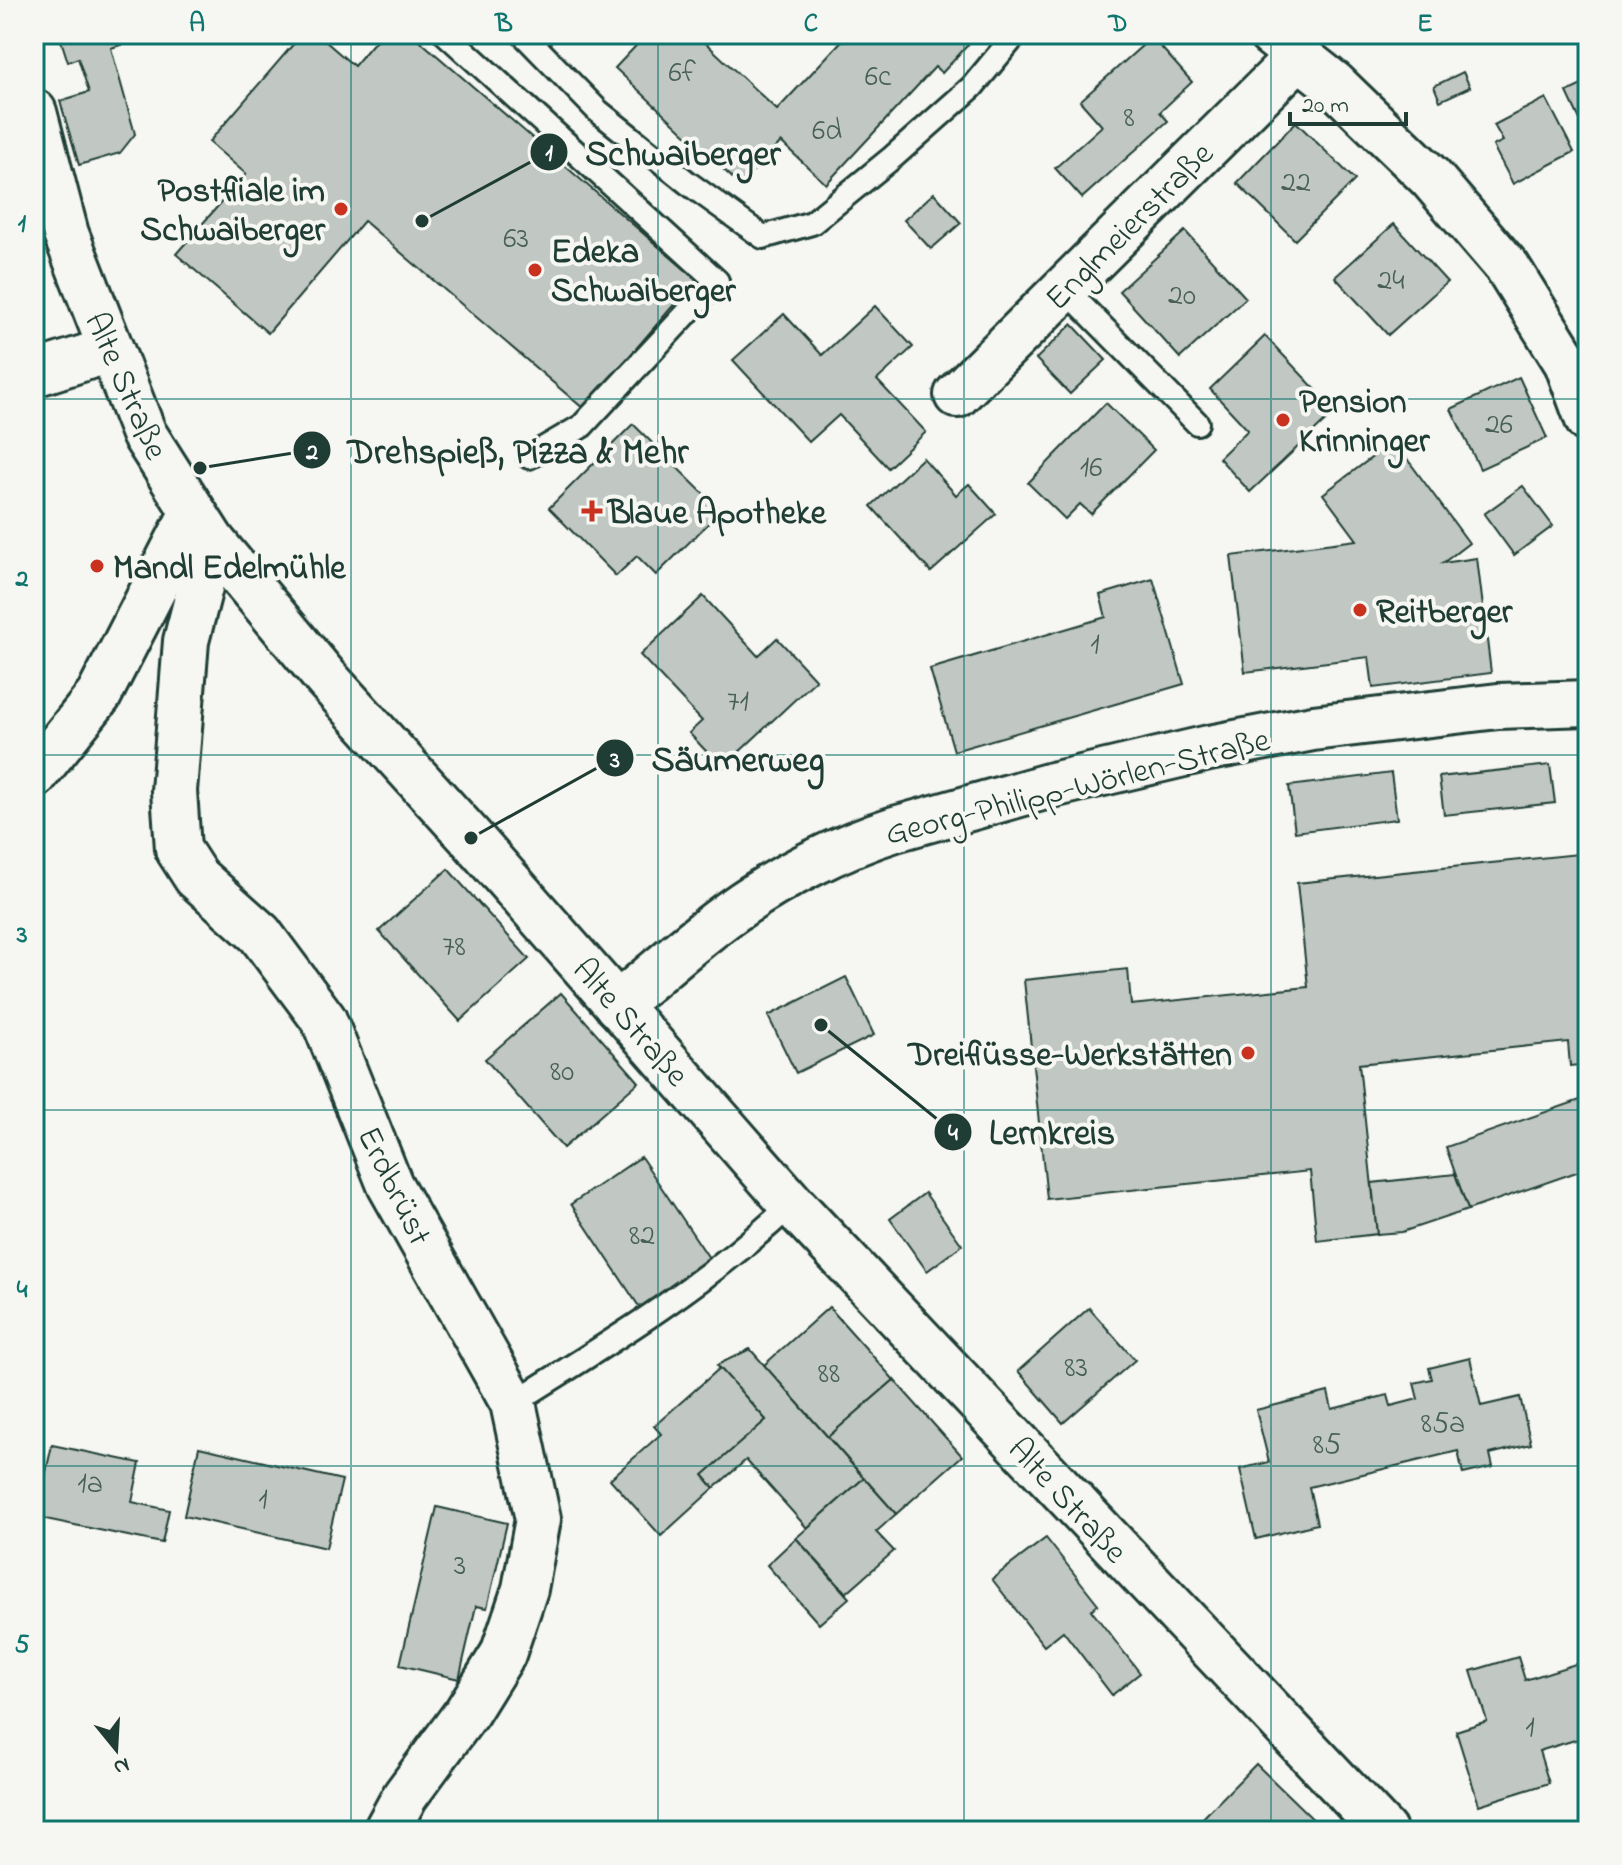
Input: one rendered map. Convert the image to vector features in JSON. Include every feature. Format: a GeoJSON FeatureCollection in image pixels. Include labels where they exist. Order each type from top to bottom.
{"type":"FeatureCollection","features":[{"type":"Feature","properties":{"kind":"street","name":"Englmeierstraße"},"geometry":{"type":"LineString","coordinates":[[957,395],[1064,288],[1285,45],[1334,84],[1431,178],[1508,268],[1567,363],[1588,420]]}},
{"type":"Feature","properties":{"kind":"street","name":"Alte Straße"},"geometry":{"type":"LineString","coordinates":[[34,112],[66,234],[109,350],[144,434],[203,527],[326,678],[792,1204],[1384,1831]]}},
{"type":"Feature","properties":{"kind":"street"},"geometry":{"type":"LineString","coordinates":[[34,374],[109,350]]}},
{"type":"Feature","properties":{"kind":"street"},"geometry":{"type":"LineString","coordinates":[[34,776],[99,695],[203,527]]}},
{"type":"Feature","properties":{"kind":"street","name":"Erdbrüst"},"geometry":{"type":"LineString","coordinates":[[203,527],[186,641],[174,791],[178,849],[196,877],[260,934],[324,1020],[390,1185],[513,1403],[538,1519],[525,1589],[503,1654],[467,1712],[405,1796],[386,1831]]}},
{"type":"Feature","properties":{"kind":"street","name":"Georg-Philipp-Wörlen-Straße"},"geometry":{"type":"LineString","coordinates":[[617,1005],[732,911],[800,871],[872,836],[1080,778],[1313,728],[1498,706],[1588,703]]}},
{"type":"Feature","properties":{"kind":"lane"},"geometry":{"type":"LineString","coordinates":[[446,34],[717,281],[582,426],[529,457]]}},
{"type":"Feature","properties":{"kind":"lane"},"geometry":{"type":"LineString","coordinates":[[523,34],[598,111],[688,183],[763,237],[812,223],[972,87],[1016,34]]}},
{"type":"Feature","properties":{"kind":"lane"},"geometry":{"type":"LineString","coordinates":[[1064,288],[1197,423]]}},
{"type":"Feature","properties":{"kind":"lane"},"geometry":{"type":"LineString","coordinates":[[513,1403],[638,1326],[757,1237],[792,1204]]}},
{"type":"Feature","properties":{"kind":"building"},"geometry":{"type":"Polygon","coordinates":[[[59,34],[149,34],[111,48],[135,134],[120,153],[79,165],[60,101],[89,92],[78,58],[68,62],[59,34]]]}},
{"type":"Feature","properties":{"kind":"building"},"geometry":{"type":"Polygon","coordinates":[[[302,34],[317,34],[354,66],[381,34],[412,34],[696,279],[584,409],[364,221],[268,333],[176,254],[246,174],[209,142],[302,34]]]}},
{"type":"Feature","properties":{"kind":"building"},"geometry":{"type":"Polygon","coordinates":[[[647,34],[696,34],[777,110],[848,34],[978,34],[942,73],[935,67],[826,184],[781,142],[740,185],[615,68],[647,34]]]}},
{"type":"Feature","properties":{"kind":"building"},"geometry":{"type":"Polygon","coordinates":[[[1152,37],[1192,82],[1160,112],[1168,121],[1082,198],[1055,168],[1102,126],[1080,101],[1152,37]]]}},
{"type":"Feature","properties":{"kind":"building"},"geometry":{"type":"Polygon","coordinates":[[[1463,72],[1470,87],[1440,101],[1434,86],[1463,72]]]}},
{"type":"Feature","properties":{"kind":"building"},"geometry":{"type":"Polygon","coordinates":[[[1588,82],[1588,137],[1567,92],[1588,82]]]}},
{"type":"Feature","properties":{"kind":"building"},"geometry":{"type":"Polygon","coordinates":[[[1546,98],[1574,152],[1513,184],[1493,146],[1503,141],[1494,125],[1546,98]]]}},
{"type":"Feature","properties":{"kind":"building"},"geometry":{"type":"Polygon","coordinates":[[[1296,122],[1355,180],[1295,240],[1237,183],[1296,122]]]}},
{"type":"Feature","properties":{"kind":"building"},"geometry":{"type":"Polygon","coordinates":[[[934,193],[961,223],[931,249],[904,220],[934,193]]]}},
{"type":"Feature","properties":{"kind":"building"},"geometry":{"type":"Polygon","coordinates":[[[1394,224],[1447,282],[1388,335],[1335,277],[1394,224]]]}},
{"type":"Feature","properties":{"kind":"building"},"geometry":{"type":"Polygon","coordinates":[[[1185,231],[1246,298],[1180,358],[1119,291],[1185,231]]]}},
{"type":"Feature","properties":{"kind":"building"},"geometry":{"type":"Polygon","coordinates":[[[875,306],[913,347],[877,380],[926,432],[888,468],[839,415],[809,442],[733,360],[784,314],[822,355],[875,306]]]}},
{"type":"Feature","properties":{"kind":"building"},"geometry":{"type":"Polygon","coordinates":[[[1072,324],[1106,360],[1070,394],[1036,359],[1072,324]]]}},
{"type":"Feature","properties":{"kind":"building","name":"Pension Krinninger"},"geometry":{"type":"Polygon","coordinates":[[[1265,336],[1336,411],[1250,492],[1219,458],[1248,430],[1210,389],[1265,336]]]}},
{"type":"Feature","properties":{"kind":"building"},"geometry":{"type":"Polygon","coordinates":[[[1519,377],[1547,438],[1480,469],[1451,409],[1519,377]]]}},
{"type":"Feature","properties":{"kind":"building"},"geometry":{"type":"Polygon","coordinates":[[[1106,403],[1154,450],[1091,514],[1080,504],[1065,519],[1028,483],[1106,403]]]}},
{"type":"Feature","properties":{"kind":"building"},"geometry":{"type":"Polygon","coordinates":[[[633,424],[721,511],[656,575],[637,556],[616,576],[549,508],[633,424]]]}},
{"type":"Feature","properties":{"kind":"building","name":"Reitberger"},"geometry":{"type":"Polygon","coordinates":[[[1394,441],[1469,543],[1443,563],[1477,558],[1491,673],[1373,688],[1369,657],[1245,672],[1231,556],[1357,540],[1323,494],[1394,441]]]}},
{"type":"Feature","properties":{"kind":"building"},"geometry":{"type":"Polygon","coordinates":[[[923,458],[956,495],[969,484],[996,514],[931,572],[871,506],[923,458]]]}},
{"type":"Feature","properties":{"kind":"building"},"geometry":{"type":"Polygon","coordinates":[[[1523,486],[1553,526],[1514,555],[1484,514],[1523,486]]]}},
{"type":"Feature","properties":{"kind":"building"},"geometry":{"type":"Polygon","coordinates":[[[1153,579],[1184,684],[954,751],[930,669],[1106,617],[1100,595],[1153,579]]]}},
{"type":"Feature","properties":{"kind":"building"},"geometry":{"type":"Polygon","coordinates":[[[703,596],[758,656],[777,638],[816,680],[722,768],[689,733],[702,721],[640,655],[703,596]]]}},
{"type":"Feature","properties":{"kind":"building"},"geometry":{"type":"Polygon","coordinates":[[[1550,765],[1555,803],[1444,815],[1439,777],[1550,765]]]}},
{"type":"Feature","properties":{"kind":"building"},"geometry":{"type":"Polygon","coordinates":[[[1391,773],[1397,819],[1295,832],[1289,786],[1391,773]]]}},
{"type":"Feature","properties":{"kind":"building","name":"Dreiflüsse-Werkstätten"},"geometry":{"type":"Polygon","coordinates":[[[1588,853],[1588,1064],[1570,1066],[1568,1042],[1359,1064],[1377,1234],[1317,1241],[1310,1171],[1047,1199],[1024,980],[1128,969],[1131,1005],[1308,987],[1297,883],[1588,853]]]}},
{"type":"Feature","properties":{"kind":"building"},"geometry":{"type":"Polygon","coordinates":[[[448,869],[529,959],[460,1021],[379,931],[448,869]]]}},
{"type":"Feature","properties":{"kind":"building"},"geometry":{"type":"Polygon","coordinates":[[[846,977],[874,1035],[796,1073],[768,1016],[846,977]]]}},
{"type":"Feature","properties":{"kind":"building"},"geometry":{"type":"Polygon","coordinates":[[[561,993],[639,1082],[563,1148],[485,1059],[561,993]]]}},
{"type":"Feature","properties":{"kind":"building"},"geometry":{"type":"Polygon","coordinates":[[[1580,1100],[1588,1121],[1588,1168],[1468,1210],[1446,1147],[1580,1100]]]}},
{"type":"Feature","properties":{"kind":"building"},"geometry":{"type":"Polygon","coordinates":[[[641,1157],[713,1264],[642,1311],[571,1204],[641,1157]]]}},
{"type":"Feature","properties":{"kind":"building"},"geometry":{"type":"Polygon","coordinates":[[[1455,1174],[1468,1210],[1402,1232],[1377,1234],[1372,1183],[1455,1174]]]}},
{"type":"Feature","properties":{"kind":"building"},"geometry":{"type":"Polygon","coordinates":[[[925,1193],[962,1245],[927,1271],[890,1219],[925,1193]]]}},
{"type":"Feature","properties":{"kind":"building"},"geometry":{"type":"Polygon","coordinates":[[[829,1307],[894,1380],[828,1437],[764,1365],[829,1307]]]}},
{"type":"Feature","properties":{"kind":"building"},"geometry":{"type":"Polygon","coordinates":[[[1089,1308],[1135,1360],[1063,1423],[1018,1371],[1089,1308]]]}},
{"type":"Feature","properties":{"kind":"building"},"geometry":{"type":"Polygon","coordinates":[[[750,1349],[864,1478],[807,1528],[746,1460],[714,1488],[703,1475],[766,1420],[717,1365],[750,1349]]]}},
{"type":"Feature","properties":{"kind":"building"},"geometry":{"type":"Polygon","coordinates":[[[1470,1358],[1481,1406],[1520,1397],[1531,1444],[1490,1454],[1493,1467],[1463,1474],[1458,1451],[1309,1487],[1317,1524],[1256,1539],[1240,1469],[1269,1462],[1256,1410],[1328,1392],[1332,1409],[1388,1395],[1391,1406],[1418,1399],[1414,1383],[1432,1379],[1429,1368],[1470,1358]]]}},
{"type":"Feature","properties":{"kind":"building"},"geometry":{"type":"Polygon","coordinates":[[[720,1368],[766,1420],[703,1475],[714,1488],[661,1536],[610,1479],[661,1434],[654,1426],[720,1368]]]}},
{"type":"Feature","properties":{"kind":"building"},"geometry":{"type":"Polygon","coordinates":[[[894,1380],[962,1456],[896,1514],[828,1437],[894,1380]]]}},
{"type":"Feature","properties":{"kind":"building"},"geometry":{"type":"Polygon","coordinates":[[[52,1445],[140,1463],[132,1502],[169,1510],[162,1543],[36,1517],[52,1445]]]}},
{"type":"Feature","properties":{"kind":"building"},"geometry":{"type":"Polygon","coordinates":[[[199,1447],[342,1480],[326,1548],[184,1516],[199,1447]]]}},
{"type":"Feature","properties":{"kind":"building"},"geometry":{"type":"Polygon","coordinates":[[[864,1478],[896,1514],[876,1532],[894,1551],[846,1593],[796,1538],[864,1478]]]}},
{"type":"Feature","properties":{"kind":"building"},"geometry":{"type":"Polygon","coordinates":[[[437,1507],[507,1523],[487,1608],[476,1606],[459,1679],[400,1665],[437,1507]]]}},
{"type":"Feature","properties":{"kind":"building"},"geometry":{"type":"Polygon","coordinates":[[[796,1538],[849,1598],[819,1624],[767,1565],[796,1538]]]}},
{"type":"Feature","properties":{"kind":"building"},"geometry":{"type":"Polygon","coordinates":[[[1046,1538],[1098,1604],[1091,1610],[1140,1673],[1112,1695],[1063,1631],[1044,1646],[992,1579],[1046,1538]]]}},
{"type":"Feature","properties":{"kind":"building"},"geometry":{"type":"Polygon","coordinates":[[[1518,1657],[1525,1680],[1588,1660],[1588,1736],[1539,1751],[1549,1783],[1479,1805],[1456,1731],[1487,1721],[1471,1671],[1518,1657]]]}},
{"type":"Feature","properties":{"kind":"building"},"geometry":{"type":"Polygon","coordinates":[[[1256,1764],[1325,1831],[1190,1831],[1256,1764]]]}},
{"type":"Feature","properties":{"kind":"place","name":"Postfliale im Schwaiberger"},"geometry":{"type":"Point","coordinates":[341,209]}},
{"type":"Feature","properties":{"kind":"place","name":"Schwaiberger"},"geometry":{"type":"Point","coordinates":[422,221]}},
{"type":"Feature","properties":{"kind":"place","name":"Edeka Schwaiberger"},"geometry":{"type":"Point","coordinates":[535,270]}},
{"type":"Feature","properties":{"kind":"place","name":"Pension Krinninger"},"geometry":{"type":"Point","coordinates":[1283,420]}},
{"type":"Feature","properties":{"kind":"place","name":"Drehspieß, Pizza & Mehr"},"geometry":{"type":"Point","coordinates":[200,468]}},
{"type":"Feature","properties":{"kind":"place","name":"Blaue Apotheke"},"geometry":{"type":"Point","coordinates":[592,511]}},
{"type":"Feature","properties":{"kind":"place","name":"Mandl Edelmühle"},"geometry":{"type":"Point","coordinates":[97,566]}},
{"type":"Feature","properties":{"kind":"place","name":"Reitberger"},"geometry":{"type":"Point","coordinates":[1360,610]}},
{"type":"Feature","properties":{"kind":"place","name":"Säumerweg"},"geometry":{"type":"Point","coordinates":[471,838]}},
{"type":"Feature","properties":{"kind":"place","name":"Lernkreis"},"geometry":{"type":"Point","coordinates":[821,1025]}},
{"type":"Feature","properties":{"kind":"place","name":"Dreiflüsse-Werkstätten"},"geometry":{"type":"Point","coordinates":[1248,1053]}}]}
